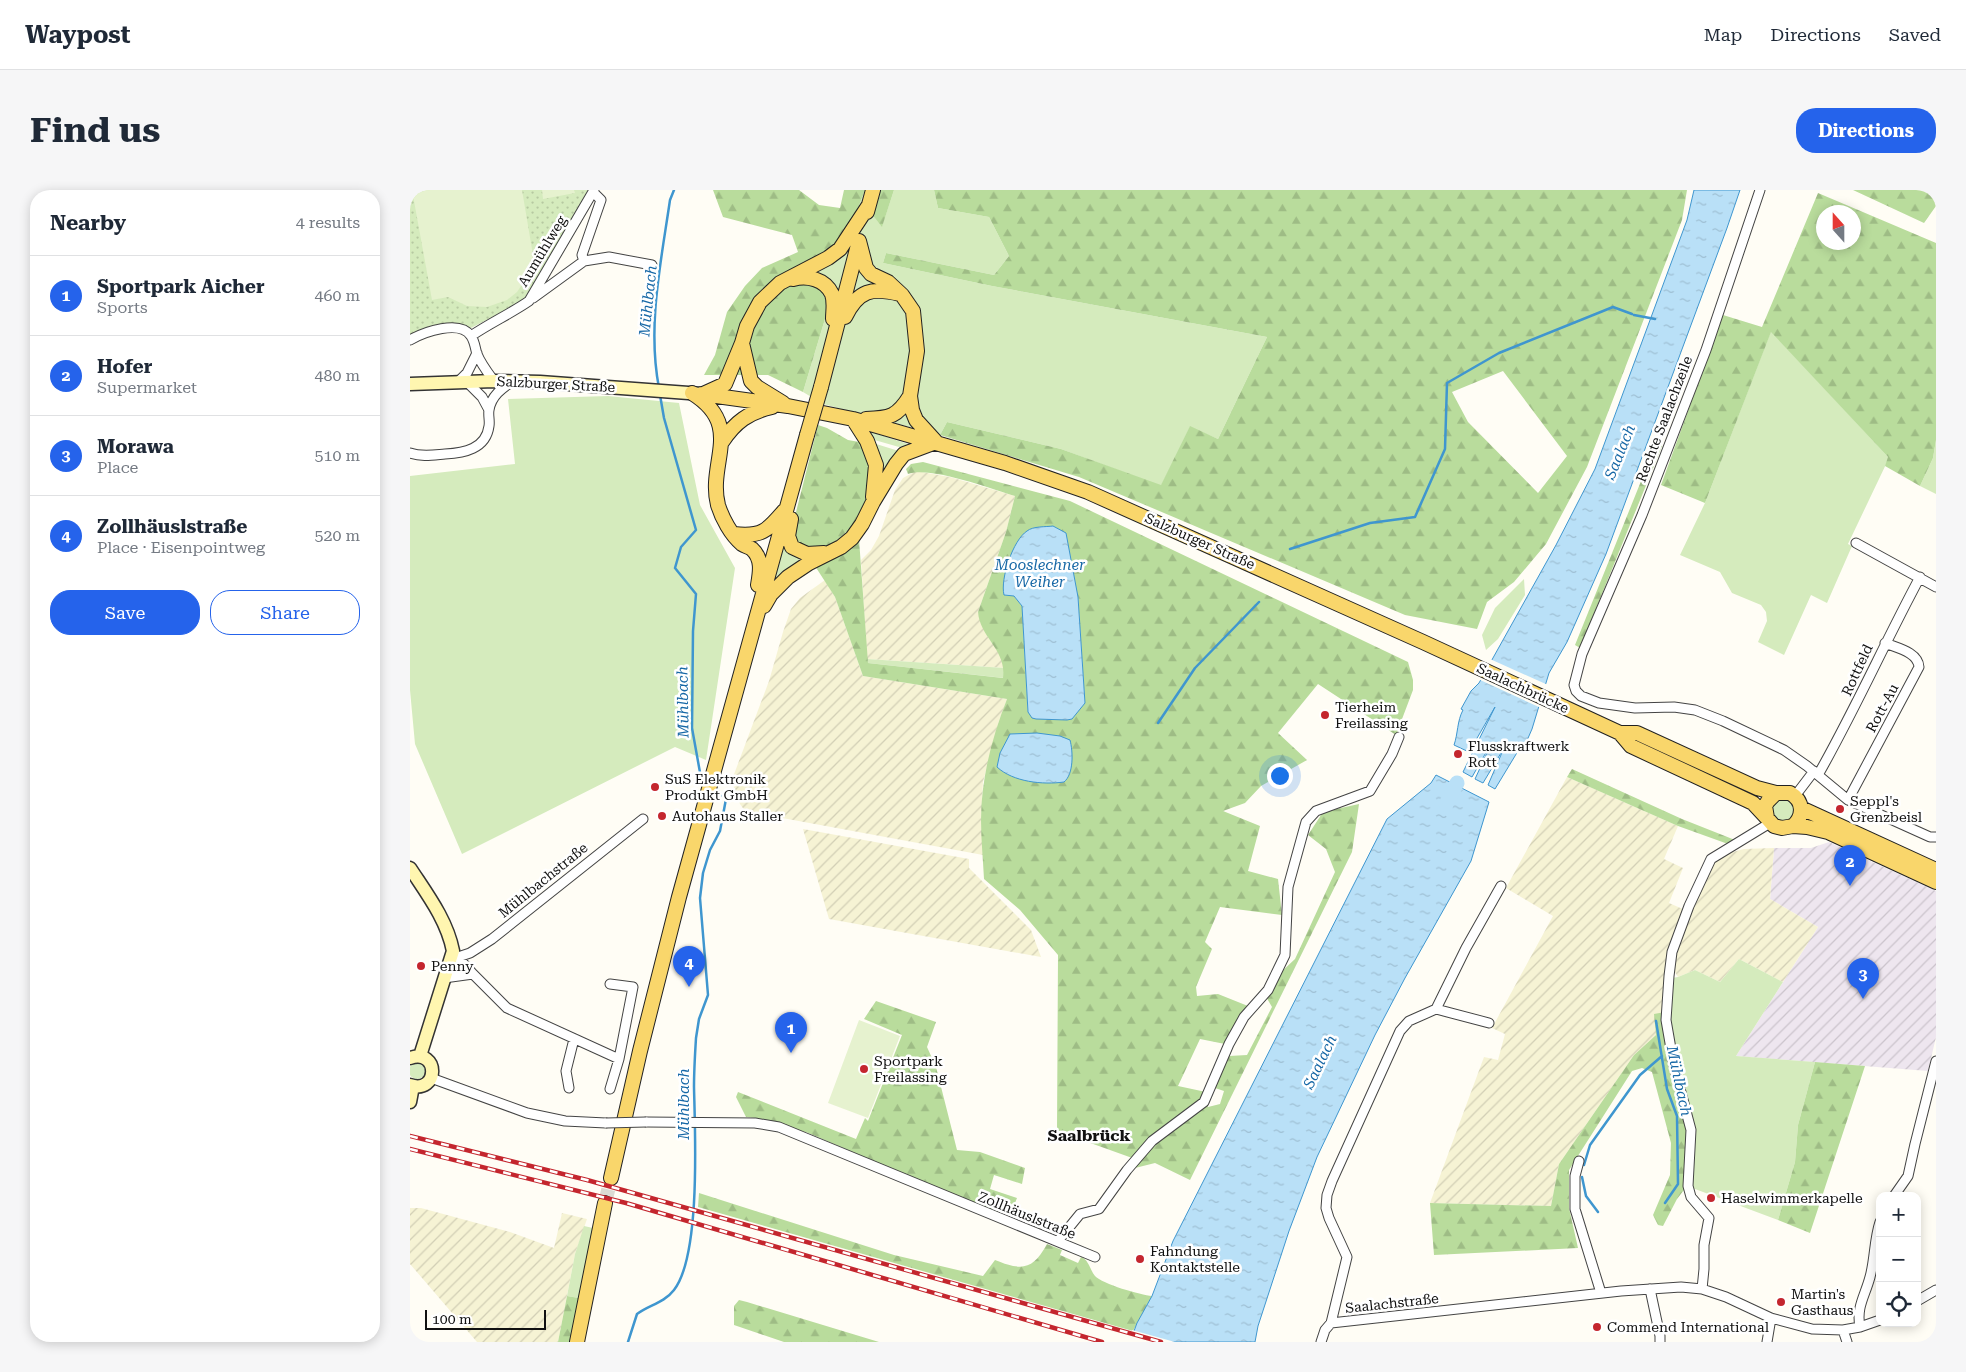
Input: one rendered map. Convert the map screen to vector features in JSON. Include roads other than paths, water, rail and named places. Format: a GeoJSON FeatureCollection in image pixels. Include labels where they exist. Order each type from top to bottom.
{"type":"FeatureCollection","features":[{"type":"Feature","properties":{"kind":"main road"},"geometry":{"type":"LineString","coordinates":[[611,1178],[643,1042],[706,799],[821,387],[873,190]]}},
{"type":"Feature","properties":{"kind":"main road"},"geometry":{"type":"LineString","coordinates":[[697,394],[725,384],[753,313],[768,293],[780,283],[822,262],[840,249],[869,205]]}},
{"type":"Feature","properties":{"kind":"main road"},"geometry":{"type":"LineString","coordinates":[[757,614],[771,594],[788,577],[836,550],[856,533],[896,464],[904,454],[936,442],[916,420],[912,410],[910,396],[917,351],[913,312],[902,294],[888,282],[871,274],[866,268],[860,241]]}},
{"type":"Feature","properties":{"kind":"main road"},"geometry":{"type":"LineString","coordinates":[[780,283],[806,277],[816,279],[832,294],[834,304],[831,348]]}},
{"type":"Feature","properties":{"kind":"main road"},"geometry":{"type":"LineString","coordinates":[[831,348],[851,304],[858,297],[864,293],[877,290],[902,294]]}},
{"type":"Feature","properties":{"kind":"main road"},"geometry":{"type":"LineString","coordinates":[[742,343],[751,380],[757,387],[788,406]]}},
{"type":"Feature","properties":{"kind":"main road","name":"Salzburger Straße"},"geometry":{"type":"LineString","coordinates":[[410,384],[494,380],[648,389],[697,394]]}},
{"type":"Feature","properties":{"kind":"main road"},"geometry":{"type":"LineString","coordinates":[[697,394],[788,406],[853,419],[888,418],[903,408],[910,396]]}},
{"type":"Feature","properties":{"kind":"main road"},"geometry":{"type":"LineString","coordinates":[[697,394],[710,407],[720,429],[722,442],[717,484],[718,504],[734,534],[741,543],[753,550],[760,561],[757,614]]}},
{"type":"Feature","properties":{"kind":"main road"},"geometry":{"type":"LineString","coordinates":[[722,442],[737,422],[747,415],[761,409],[788,406]]}},
{"type":"Feature","properties":{"kind":"main road"},"geometry":{"type":"LineString","coordinates":[[853,419],[867,441],[876,465],[873,502]]}},
{"type":"Feature","properties":{"kind":"main road","name":"Salzburger Straße"},"geometry":{"type":"LineString","coordinates":[[853,419],[1005,463],[1088,492],[1458,657]]}},
{"type":"Feature","properties":{"kind":"main road"},"geometry":{"type":"LineString","coordinates":[[797,471],[797,498],[788,531],[790,544],[797,551],[810,555],[836,550]]}},
{"type":"Feature","properties":{"kind":"main road"},"geometry":{"type":"LineString","coordinates":[[734,534],[748,535],[763,532],[786,509]]}},
{"type":"Feature","properties":{"kind":"main road","name":"Saalachbrücke"},"geometry":{"type":"LineString","coordinates":[[1458,657],[1620,733]]}},
{"type":"Feature","properties":{"kind":"main road"},"geometry":{"type":"LineString","coordinates":[[1620,733],[1637,733],[1757,788],[1776,793],[1786,792],[1798,802],[1936,870]]}},
{"type":"Feature","properties":{"kind":"main road"},"geometry":{"type":"LineString","coordinates":[[1620,733],[1631,746],[1753,803],[1769,820],[1782,828],[1793,826],[1807,827],[1828,832],[1936,882]]}},
{"type":"Feature","properties":{"kind":"main road"},"geometry":{"type":"LineString","coordinates":[[1769,820],[1765,806],[1771,796],[1776,793]]}},
{"type":"Feature","properties":{"kind":"main road"},"geometry":{"type":"LineString","coordinates":[[1793,826],[1800,818],[1798,802]]}},
{"type":"Feature","properties":{"kind":"main road"},"geometry":{"type":"LineString","coordinates":[[410,868],[446,926],[455,954],[444,978],[415,1057],[430,1063],[433,1071],[431,1078],[422,1086],[412,1086],[410,1102]]}},
{"type":"Feature","properties":{"kind":"main road"},"geometry":{"type":"LineString","coordinates":[[578,1342],[605,1203]]}},
{"type":"Feature","properties":{"kind":"street","name":"Rechte Saalachzeile"},"geometry":{"type":"LineString","coordinates":[[1760,190],[1706,350],[1642,515],[1582,654],[1574,685],[1576,691],[1581,696],[1599,703],[1617,707],[1674,707],[1695,710],[1723,721],[1784,750],[1816,773],[1848,800],[1930,837],[1936,837]]}},
{"type":"Feature","properties":{"kind":"street"},"geometry":{"type":"LineString","coordinates":[[584,261],[582,255],[601,200],[594,191]]}},
{"type":"Feature","properties":{"kind":"street","name":"Aumühlweg"},"geometry":{"type":"LineString","coordinates":[[529,301],[594,191]]}},
{"type":"Feature","properties":{"kind":"street","name":"Aumühlweg"},"geometry":{"type":"LineString","coordinates":[[471,336],[485,326],[515,311],[584,261],[609,257],[652,265]]}},
{"type":"Feature","properties":{"kind":"street"},"geometry":{"type":"LineString","coordinates":[[410,340],[425,333],[447,328],[460,329],[471,336],[476,353],[494,380]]}},
{"type":"Feature","properties":{"kind":"street"},"geometry":{"type":"LineString","coordinates":[[410,453],[431,455],[464,453],[475,448],[487,435],[489,425],[488,410],[482,396],[462,381],[476,353]]}},
{"type":"Feature","properties":{"kind":"street"},"geometry":{"type":"LineString","coordinates":[[488,410],[494,397],[500,390],[513,381]]}},
{"type":"Feature","properties":{"kind":"street"},"geometry":{"type":"LineString","coordinates":[[1856,543],[1936,587]]}},
{"type":"Feature","properties":{"kind":"street","name":"Rottfeld"},"geometry":{"type":"LineString","coordinates":[[1798,802],[1842,734],[1885,643],[1920,577]]}},
{"type":"Feature","properties":{"kind":"street","name":"Rott-Au"},"geometry":{"type":"LineString","coordinates":[[1848,800],[1919,667],[1918,661],[1914,656],[1885,643]]}},
{"type":"Feature","properties":{"kind":"street"},"geometry":{"type":"LineString","coordinates":[[1058,1241],[1080,1214],[1099,1209],[1127,1170],[1152,1141],[1168,1127],[1204,1102],[1229,1044],[1244,1017],[1268,990],[1285,955],[1288,887],[1306,822],[1316,810],[1370,791],[1392,754],[1399,736]]}},
{"type":"Feature","properties":{"kind":"street","name":"Mühlbachstraße"},"geometry":{"type":"LineString","coordinates":[[455,954],[470,953],[492,939],[643,819]]}},
{"type":"Feature","properties":{"kind":"street"},"geometry":{"type":"LineString","coordinates":[[1702,1289],[1704,1245],[1709,1218],[1691,1197],[1688,1186],[1691,1130],[1674,1066],[1666,1020],[1672,952],[1689,906],[1711,859],[1769,820]]}},
{"type":"Feature","properties":{"kind":"street"},"geometry":{"type":"LineString","coordinates":[[1489,1023],[1436,1009],[1466,948],[1501,886]]}},
{"type":"Feature","properties":{"kind":"street"},"geometry":{"type":"LineString","coordinates":[[455,954],[507,1008],[620,1059]]}},
{"type":"Feature","properties":{"kind":"street"},"geometry":{"type":"LineString","coordinates":[[444,978],[473,974]]}},
{"type":"Feature","properties":{"kind":"street"},"geometry":{"type":"LineString","coordinates":[[610,984],[634,987],[620,1059],[610,1089]]}},
{"type":"Feature","properties":{"kind":"street","name":"Saalachstraße"},"geometry":{"type":"LineString","coordinates":[[1436,1009],[1409,1021],[1400,1031],[1327,1195],[1326,1208],[1329,1218],[1346,1257],[1331,1323],[1621,1291],[1681,1287],[1702,1289],[1726,1297],[1771,1318],[1812,1329],[1844,1330],[1876,1321]]}},
{"type":"Feature","properties":{"kind":"street"},"geometry":{"type":"LineString","coordinates":[[569,1088],[566,1071],[574,1039]]}},
{"type":"Feature","properties":{"kind":"street"},"geometry":{"type":"LineString","coordinates":[[1897,1192],[1908,1176],[1914,1144],[1936,1060]]}},
{"type":"Feature","properties":{"kind":"street","name":"Zollhäuslstraße"},"geometry":{"type":"LineString","coordinates":[[431,1078],[527,1114],[565,1121],[606,1123],[755,1123],[779,1127],[1095,1257]]}},
{"type":"Feature","properties":{"kind":"street"},"geometry":{"type":"LineString","coordinates":[[1579,1162],[1575,1176],[1576,1209],[1603,1293]]}},
{"type":"Feature","properties":{"kind":"street"},"geometry":{"type":"LineString","coordinates":[[1860,1327],[1858,1316],[1870,1277],[1877,1237]]}},
{"type":"Feature","properties":{"kind":"street"},"geometry":{"type":"LineString","coordinates":[[1650,1289],[1660,1342]]}},
{"type":"Feature","properties":{"kind":"street"},"geometry":{"type":"LineString","coordinates":[[1921,1299],[1936,1290]]}},
{"type":"Feature","properties":{"kind":"street"},"geometry":{"type":"LineString","coordinates":[[1767,1342],[1771,1318]]}},
{"type":"Feature","properties":{"kind":"street"},"geometry":{"type":"LineString","coordinates":[[1321,1342],[1325,1330],[1331,1323]]}},
{"type":"Feature","properties":{"kind":"street"},"geometry":{"type":"LineString","coordinates":[[1844,1330],[1847,1342]]}},
{"type":"Feature","properties":{"kind":"water"},"geometry":{"type":"Polygon","coordinates":[[[1694,190],[1740,190],[1606,554],[1567,642],[1549,673],[1532,729],[1522,752],[1518,751],[1495,789],[1488,785],[1504,748],[1483,783],[1475,779],[1492,742],[1472,777],[1463,772],[1495,707],[1469,752],[1454,745],[1463,710],[1461,709],[1471,691],[1479,683],[1556,545],[1595,469],[1687,220],[1694,190]]]}},
{"type":"Feature","properties":{"kind":"water","name":"Mooslechner Weiher"},"geometry":{"type":"Polygon","coordinates":[[[1053,526],[1066,533],[1078,597],[1085,703],[1072,719],[1067,720],[1036,719],[1032,718],[1028,712],[1022,606],[1014,596],[1004,595],[1003,588],[1009,560],[1022,536],[1033,528],[1053,526]]]}},
{"type":"Feature","properties":{"kind":"water"},"geometry":{"type":"Polygon","coordinates":[[[1037,733],[1060,736],[1070,740],[1072,750],[1071,768],[1070,774],[1064,782],[1038,783],[1020,779],[1011,776],[997,767],[1000,753],[1010,734],[1037,733]]]}},
{"type":"Feature","properties":{"kind":"water"},"geometry":{"type":"Polygon","coordinates":[[[1436,775],[1489,802],[1471,861],[1375,1035],[1317,1157],[1289,1231],[1258,1326],[1255,1342],[1130,1342],[1137,1323],[1152,1296],[1173,1241],[1387,819],[1431,783],[1436,775]]]}},
{"type":"Feature","properties":{"kind":"waterway","name":"Mühlbach"},"geometry":{"type":"LineString","coordinates":[[659,388],[654,341],[655,318],[663,247],[670,200],[674,190]]}},
{"type":"Feature","properties":{"kind":"waterway"},"geometry":{"type":"LineString","coordinates":[[1290,549],[1370,523],[1415,517],[1445,449],[1447,383],[1499,353],[1613,307],[1632,314]]}},
{"type":"Feature","properties":{"kind":"waterway"},"geometry":{"type":"LineString","coordinates":[[1634,315],[1655,319]]}},
{"type":"Feature","properties":{"kind":"waterway","name":"Mühlbach"},"geometry":{"type":"LineString","coordinates":[[660,395],[664,418],[696,530],[681,547],[675,568],[696,594],[693,631],[692,728],[701,778],[706,782]]}},
{"type":"Feature","properties":{"kind":"waterway"},"geometry":{"type":"LineString","coordinates":[[1158,723],[1195,668],[1259,602]]}},
{"type":"Feature","properties":{"kind":"waterway","name":"Saalach"},"geometry":{"type":"LineString","coordinates":[[1446,804],[1457,783]]}},
{"type":"Feature","properties":{"kind":"waterway","name":"Mühlbach"},"geometry":{"type":"LineString","coordinates":[[628,1342],[637,1314],[666,1298],[674,1290],[683,1273],[689,1250],[694,1193],[696,1038],[699,1019],[708,995],[700,898],[703,873],[710,850],[720,831],[726,799],[715,788]]}},
{"type":"Feature","properties":{"kind":"waterway","name":"Mühlbach"},"geometry":{"type":"LineString","coordinates":[[1656,1021],[1667,1089],[1677,1116],[1678,1184],[1665,1203]]}},
{"type":"Feature","properties":{"kind":"waterway"},"geometry":{"type":"LineString","coordinates":[[1584,1165],[1590,1145],[1640,1075],[1662,1056]]}},
{"type":"Feature","properties":{"kind":"waterway"},"geometry":{"type":"LineString","coordinates":[[1582,1177],[1586,1196],[1598,1212]]}},
{"type":"Feature","properties":{"kind":"tunnel"},"geometry":{"type":"LineString","coordinates":[[605,1203],[611,1178]]}},
{"type":"Feature","properties":{"kind":"railway"},"geometry":{"type":"LineString","coordinates":[[410,1136],[587,1180],[1161,1342]]}},
{"type":"Feature","properties":{"kind":"railway"},"geometry":{"type":"LineString","coordinates":[[410,1149],[626,1203],[1102,1342]]}},
{"type":"Feature","properties":{"kind":"place","name":"Tierheim Freilassing"},"geometry":{"type":"Point","coordinates":[1325,715]}},
{"type":"Feature","properties":{"kind":"place","name":"Flusskraftwerk Rott"},"geometry":{"type":"Point","coordinates":[1458,754]}},
{"type":"Feature","properties":{"kind":"place","name":"SuS Elektronik Produkt GmbH"},"geometry":{"type":"Point","coordinates":[655,787]}},
{"type":"Feature","properties":{"kind":"place","name":"Seppl's Grenzbeisl"},"geometry":{"type":"Point","coordinates":[1840,809]}},
{"type":"Feature","properties":{"kind":"place","name":"Autohaus Staller"},"geometry":{"type":"Point","coordinates":[662,816]}},
{"type":"Feature","properties":{"kind":"place","name":"Hofer"},"geometry":{"type":"Point","coordinates":[1850,886]}},
{"type":"Feature","properties":{"kind":"place","name":"Penny"},"geometry":{"type":"Point","coordinates":[421,966]}},
{"type":"Feature","properties":{"kind":"place","name":"Zollhäuslstraße"},"geometry":{"type":"Point","coordinates":[689,987]}},
{"type":"Feature","properties":{"kind":"place","name":"Morawa"},"geometry":{"type":"Point","coordinates":[1863,999]}},
{"type":"Feature","properties":{"kind":"place","name":"Sportpark Aicher"},"geometry":{"type":"Point","coordinates":[791,1053]}},
{"type":"Feature","properties":{"kind":"place","name":"Sportpark Freilassing"},"geometry":{"type":"Point","coordinates":[864,1069]}},
{"type":"Feature","properties":{"kind":"place","name":"Haselwimmerkapelle"},"geometry":{"type":"Point","coordinates":[1711,1198]}},
{"type":"Feature","properties":{"kind":"place","name":"Fahndung Kontaktstelle"},"geometry":{"type":"Point","coordinates":[1140,1259]}},
{"type":"Feature","properties":{"kind":"place","name":"Martin's Gasthaus"},"geometry":{"type":"Point","coordinates":[1781,1302]}},
{"type":"Feature","properties":{"kind":"place","name":"Commend International"},"geometry":{"type":"Point","coordinates":[1597,1327]}},
{"type":"Feature","properties":{"kind":"district","name":"Saalbrück"},"geometry":{"type":"Point","coordinates":[1089,1135]}}]}
